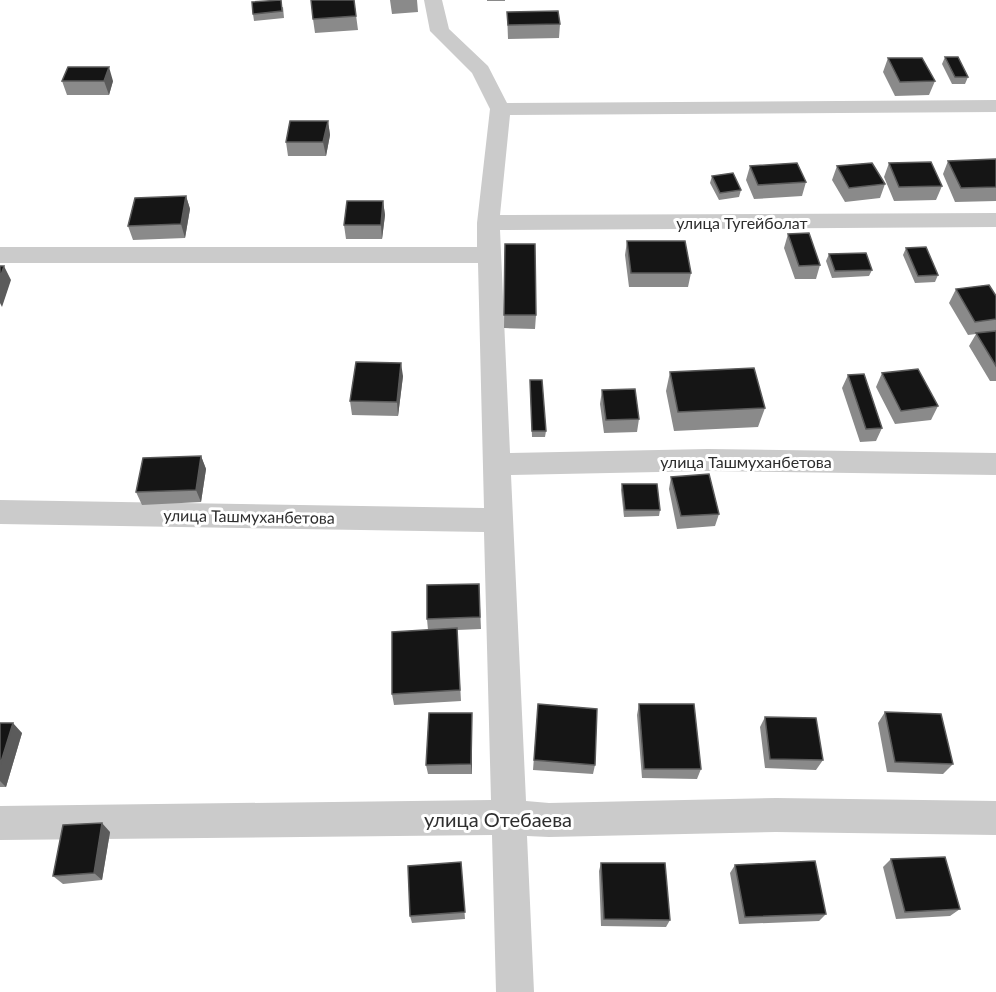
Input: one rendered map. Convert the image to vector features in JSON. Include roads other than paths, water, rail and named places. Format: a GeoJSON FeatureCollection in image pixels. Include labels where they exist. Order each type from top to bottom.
{"type":"FeatureCollection","features":[{"type":"Feature","properties":{"kind":"street"},"geometry":{"type":"LineString","coordinates":[[433,0],[440,31],[481,70],[500,110],[488,223],[515,992]]}},
{"type":"Feature","properties":{"kind":"street"},"geometry":{"type":"LineString","coordinates":[[500,110],[996,106]]}},
{"type":"Feature","properties":{"kind":"street","name":"улица Тугейболат"},"geometry":{"type":"LineString","coordinates":[[488,223],[996,220]]}},
{"type":"Feature","properties":{"kind":"street"},"geometry":{"type":"LineString","coordinates":[[0,255],[489,255]]}},
{"type":"Feature","properties":{"kind":"street","name":"улица Ташмуханбетова"},"geometry":{"type":"LineString","coordinates":[[496,464],[708,460],[996,464]]}},
{"type":"Feature","properties":{"kind":"street","name":"улица Ташмуханбетова"},"geometry":{"type":"LineString","coordinates":[[0,512],[498,520]]}},
{"type":"Feature","properties":{"kind":"street","name":"улица Отебаева"},"geometry":{"type":"LineString","coordinates":[[0,823],[508,817],[549,820],[776,815],[996,818]]}}]}
